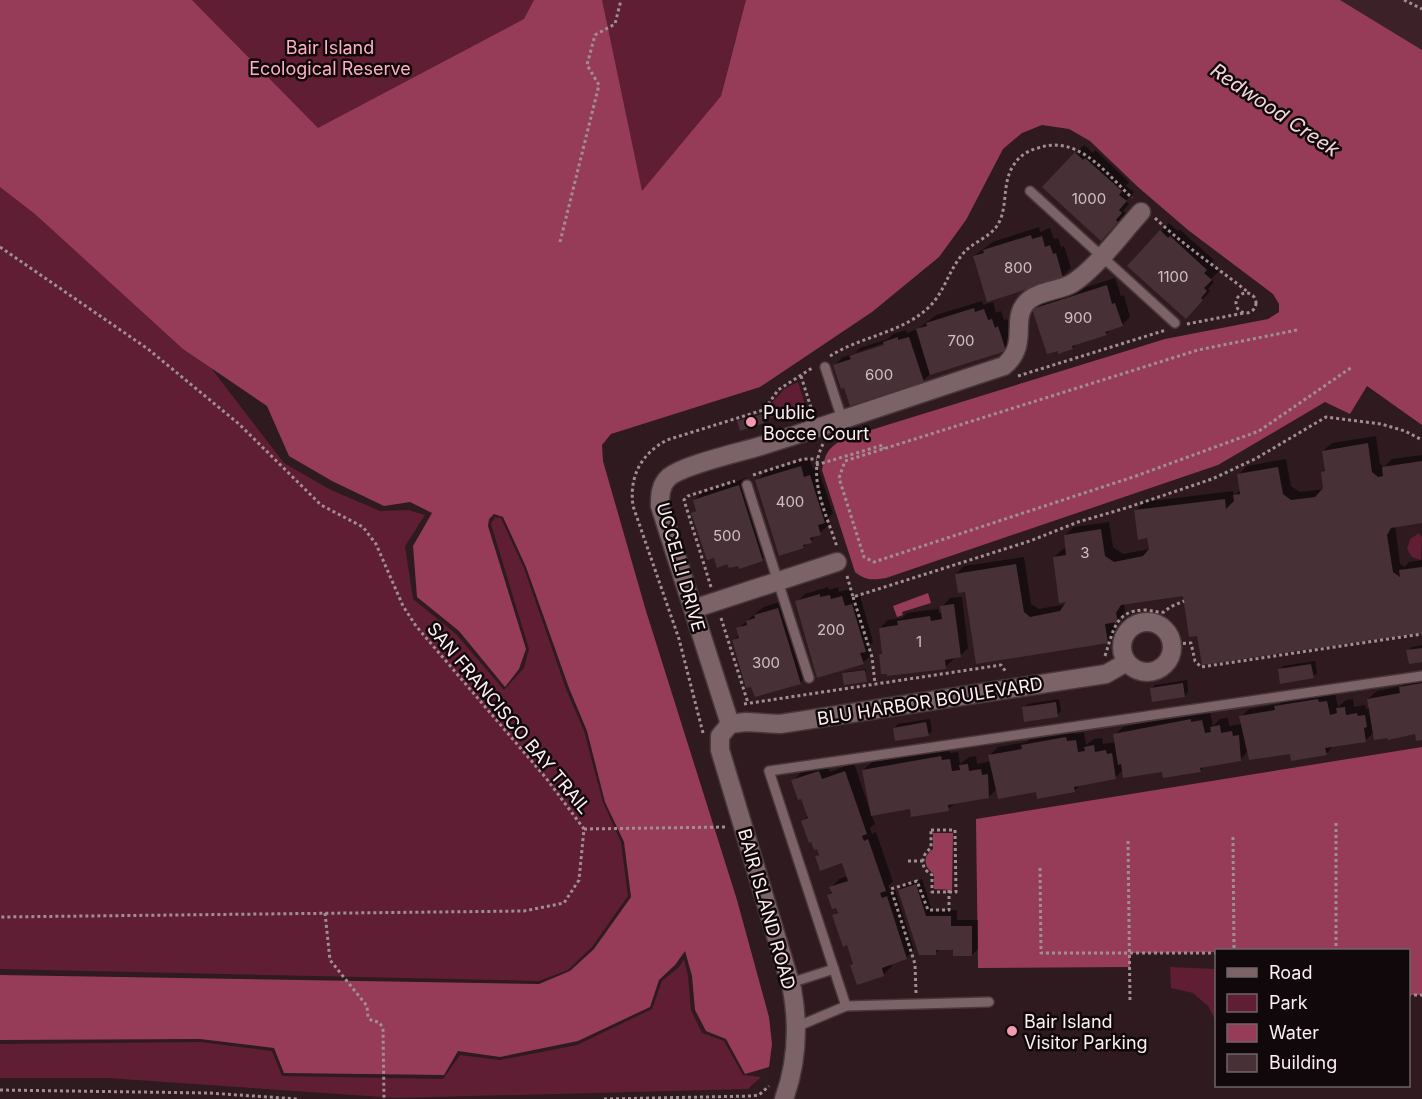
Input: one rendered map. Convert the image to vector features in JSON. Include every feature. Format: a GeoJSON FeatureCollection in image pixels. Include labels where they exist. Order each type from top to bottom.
{"type":"FeatureCollection","features":[{"type":"Feature","properties":{"kind":"street","name":"UCCELLI DRIVE"},"geometry":{"type":"LineString","coordinates":[[730,724],[660,506],[663,484],[670,476],[682,470],[1004,366],[1017,350],[1022,308],[1030,298],[1070,285],[1086,273],[1143,210]]}},
{"type":"Feature","properties":{"kind":"street"},"geometry":{"type":"LineString","coordinates":[[693,609],[840,561]]}},
{"type":"Feature","properties":{"kind":"street"},"geometry":{"type":"LineString","coordinates":[[1143,623],[1158,625],[1165,630],[1172,644],[1169,659],[1157,670],[1141,671],[1127,662],[1123,655],[1122,646],[1128,631],[1143,623]]}},
{"type":"Feature","properties":{"kind":"street","name":"BLU HARBOR BOULEVARD"},"geometry":{"type":"LineString","coordinates":[[730,724],[746,722],[780,724],[1106,674],[1127,662]]}},
{"type":"Feature","properties":{"kind":"street","name":"BAIR ISLAND ROAD"},"geometry":{"type":"LineString","coordinates":[[730,724],[720,736],[720,750],[790,982],[795,1008],[796,1052],[784,1099]]}},
{"type":"Feature","properties":{"kind":"lane"},"geometry":{"type":"LineString","coordinates":[[1030,191],[1174,326]]}},
{"type":"Feature","properties":{"kind":"lane"},"geometry":{"type":"LineString","coordinates":[[822,363],[842,419]]}},
{"type":"Feature","properties":{"kind":"lane"},"geometry":{"type":"LineString","coordinates":[[747,485],[809,678]]}},
{"type":"Feature","properties":{"kind":"lane"},"geometry":{"type":"LineString","coordinates":[[846,1006],[769,771],[1422,676]]}},
{"type":"Feature","properties":{"kind":"lane"},"geometry":{"type":"LineString","coordinates":[[790,982],[834,969]]}},
{"type":"Feature","properties":{"kind":"lane"},"geometry":{"type":"LineString","coordinates":[[796,1027],[846,1006],[989,1002]]}},
{"type":"Feature","properties":{"kind":"path"},"geometry":{"type":"LineString","coordinates":[[560,242],[598,85],[587,65],[595,35],[615,24],[621,0]]}},
{"type":"Feature","properties":{"kind":"path"},"geometry":{"type":"LineString","coordinates":[[1404,0],[1422,9]]}},
{"type":"Feature","properties":{"kind":"path"},"geometry":{"type":"LineString","coordinates":[[704,735],[672,616],[633,506],[632,485],[639,464],[654,447],[667,440],[765,409],[778,390],[841,349],[904,325],[929,307],[940,295],[963,253],[995,229],[1001,218],[1008,176],[1013,164],[1022,154],[1051,144],[1062,144],[1086,154],[1143,210],[1255,297],[1256,307],[1251,312],[1174,326],[1018,376]]}},
{"type":"Feature","properties":{"kind":"path","name":"SAN FRANCISCO BAY TRAIL"},"geometry":{"type":"LineString","coordinates":[[0,247],[148,349],[239,424],[321,505],[363,527],[376,544],[403,606],[416,627],[546,778],[584,829],[579,880],[564,903],[524,911],[0,916]]}},
{"type":"Feature","properties":{"kind":"path"},"geometry":{"type":"LineString","coordinates":[[1244,313],[1238,310],[1236,300],[1239,295],[1249,293]]}},
{"type":"Feature","properties":{"kind":"path"},"geometry":{"type":"LineString","coordinates":[[1297,330],[1198,350],[845,461],[839,478],[864,557],[874,562],[1136,476],[1259,430],[1352,368]]}},
{"type":"Feature","properties":{"kind":"path"},"geometry":{"type":"LineString","coordinates":[[801,376],[814,419]]}},
{"type":"Feature","properties":{"kind":"path"},"geometry":{"type":"LineString","coordinates":[[853,597],[1030,542],[1078,522],[1212,479],[1255,459],[1326,417],[1381,424],[1405,431],[1422,440]]}},
{"type":"Feature","properties":{"kind":"path"},"geometry":{"type":"LineString","coordinates":[[828,438],[822,445],[817,459],[817,486],[872,657],[875,684]]}},
{"type":"Feature","properties":{"kind":"path"},"geometry":{"type":"LineString","coordinates":[[816,465],[883,445],[884,449]]}},
{"type":"Feature","properties":{"kind":"path"},"geometry":{"type":"LineString","coordinates":[[713,591],[684,500],[688,496],[803,459],[817,459]]}},
{"type":"Feature","properties":{"kind":"path"},"geometry":{"type":"LineString","coordinates":[[640,527],[646,525]]}},
{"type":"Feature","properties":{"kind":"path"},"geometry":{"type":"LineString","coordinates":[[1101,662],[1107,652],[1111,631],[1126,615],[1139,610],[1164,612],[1184,602]]}},
{"type":"Feature","properties":{"kind":"path"},"geometry":{"type":"LineString","coordinates":[[719,610],[748,703]]}},
{"type":"Feature","properties":{"kind":"path"},"geometry":{"type":"LineString","coordinates":[[1172,644],[1191,643],[1195,661],[1201,667],[1422,634]]}},
{"type":"Feature","properties":{"kind":"path"},"geometry":{"type":"LineString","coordinates":[[741,705],[1002,665],[1006,672],[1015,671]]}},
{"type":"Feature","properties":{"kind":"path"},"geometry":{"type":"LineString","coordinates":[[700,717],[706,715]]}},
{"type":"Feature","properties":{"kind":"path"},"geometry":{"type":"LineString","coordinates":[[1336,823],[1336,949]]}},
{"type":"Feature","properties":{"kind":"path"},"geometry":{"type":"LineString","coordinates":[[584,829],[716,827]]}},
{"type":"Feature","properties":{"kind":"path"},"geometry":{"type":"LineString","coordinates":[[931,830],[955,830],[956,892],[949,891],[932,892],[932,875],[925,869],[924,854],[931,848],[931,830]]}},
{"type":"Feature","properties":{"kind":"path"},"geometry":{"type":"LineString","coordinates":[[1233,837],[1234,949]]}},
{"type":"Feature","properties":{"kind":"path"},"geometry":{"type":"LineString","coordinates":[[1128,841],[1130,1002]]}},
{"type":"Feature","properties":{"kind":"path"},"geometry":{"type":"LineString","coordinates":[[908,861],[924,861]]}},
{"type":"Feature","properties":{"kind":"path"},"geometry":{"type":"LineString","coordinates":[[1040,868],[1041,953],[1215,953]]}},
{"type":"Feature","properties":{"kind":"path"},"geometry":{"type":"LineString","coordinates":[[917,1004],[915,964],[891,889],[918,881],[928,910],[949,910],[949,891]]}},
{"type":"Feature","properties":{"kind":"path"},"geometry":{"type":"LineString","coordinates":[[325,913],[330,960],[367,1006],[368,1017],[372,1021],[379,1022],[384,1028],[384,1099]]}},
{"type":"Feature","properties":{"kind":"path"},"geometry":{"type":"LineString","coordinates":[[603,1099],[753,1096],[764,1092],[772,1082]]}},
{"type":"Feature","properties":{"kind":"path"},"geometry":{"type":"LineString","coordinates":[[0,1090],[209,1093],[298,1099]]}},
{"type":"Feature","properties":{"kind":"shaded area"},"geometry":{"type":"Polygon","coordinates":[[[1340,0],[1422,0],[1422,50],[1340,0]]]}},
{"type":"Feature","properties":{"kind":"green space","name":"Bair Island Ecological Reserve"},"geometry":{"type":"Polygon","coordinates":[[[192,0],[762,0],[736,37],[721,96],[642,192],[318,129],[192,0]]]}},
{"type":"Feature","properties":{"kind":"green space"},"geometry":{"type":"Polygon","coordinates":[[[0,168],[152,291],[284,463],[329,489],[380,511],[408,510],[425,515],[405,546],[413,599],[456,634],[504,690],[524,668],[529,649],[491,524],[495,517],[501,518],[524,568],[566,689],[584,731],[603,802],[621,842],[628,896],[592,947],[568,970],[539,981],[0,969],[0,168]]]}},
{"type":"Feature","properties":{"kind":"green space"},"geometry":{"type":"Polygon","coordinates":[[[798,382],[806,407],[770,418],[767,409],[784,389],[798,382]]]}},
{"type":"Feature","properties":{"kind":"green space"},"geometry":{"type":"Polygon","coordinates":[[[1419,533],[1422,537],[1421,560],[1412,557],[1407,549],[1410,539],[1419,533]]]}},
{"type":"Feature","properties":{"kind":"green space"},"geometry":{"type":"Polygon","coordinates":[[[684,959],[691,1010],[702,1033],[724,1041],[743,1075],[761,1077],[748,1089],[396,1098],[107,1078],[0,1078],[0,1044],[201,1042],[272,1051],[282,1076],[443,1079],[460,1055],[500,1060],[577,1045],[652,1009],[662,981],[679,967],[684,959]]]}},
{"type":"Feature","properties":{"kind":"green space"},"geometry":{"type":"Polygon","coordinates":[[[1170,967],[1215,969],[1215,1019],[1208,1006],[1193,993],[1171,988],[1170,967]]]}},
{"type":"Feature","properties":{"kind":"water","name":"Redwood Creek"},"geometry":{"type":"Polygon","coordinates":[[[0,0],[192,0],[318,128],[524,19],[534,0],[602,0],[642,191],[721,96],[746,0],[1340,0],[1422,50],[1422,425],[1367,386],[1350,414],[1325,402],[1218,465],[886,578],[870,579],[859,575],[855,572],[822,470],[831,448],[845,438],[1165,339],[1268,319],[1279,312],[1279,304],[1273,294],[1188,230],[1090,141],[1069,129],[1042,125],[1022,133],[1003,149],[966,220],[939,257],[872,312],[760,387],[611,434],[602,445],[603,461],[646,611],[737,900],[769,1017],[772,1044],[769,1067],[745,1074],[726,1039],[706,1031],[695,1010],[692,976],[685,951],[675,965],[659,980],[650,1007],[578,1041],[500,1057],[458,1051],[444,1075],[284,1073],[274,1048],[200,1039],[0,1040],[0,975],[539,984],[570,971],[594,949],[631,897],[624,842],[605,802],[587,731],[569,688],[526,567],[503,517],[494,514],[489,519],[488,526],[526,649],[519,669],[505,687],[459,631],[417,597],[413,546],[432,513],[410,502],[384,506],[332,481],[289,456],[267,406],[183,349],[35,214],[0,187],[0,0]]]}},
{"type":"Feature","properties":{"kind":"water"},"geometry":{"type":"Polygon","coordinates":[[[928,593],[931,603],[902,612],[903,615],[897,617],[893,606],[928,593]]]}},
{"type":"Feature","properties":{"kind":"water"},"geometry":{"type":"Polygon","coordinates":[[[1422,747],[1422,995],[1410,995],[1410,949],[1215,949],[1215,952],[1130,953],[1130,967],[978,968],[976,819],[1422,747]]]}},
{"type":"Feature","properties":{"kind":"water"},"geometry":{"type":"Polygon","coordinates":[[[933,833],[953,833],[952,890],[934,889],[934,874],[926,865],[927,855],[933,849],[933,833]]]}},
{"type":"Feature","properties":{"kind":"building"},"geometry":{"type":"Polygon","coordinates":[[[1075,152],[1122,191],[1119,195],[1127,201],[1119,210],[1122,213],[1116,220],[1118,222],[1101,241],[1042,187],[1075,152]]]}},
{"type":"Feature","properties":{"kind":"building"},"geometry":{"type":"Polygon","coordinates":[[[1160,230],[1168,238],[1170,236],[1207,270],[1204,273],[1212,280],[1204,288],[1207,291],[1201,298],[1203,300],[1186,319],[1127,266],[1160,230]]]}},
{"type":"Feature","properties":{"kind":"building"},"geometry":{"type":"Polygon","coordinates":[[[1031,235],[1032,239],[1042,236],[1045,247],[1050,245],[1053,254],[1056,253],[1063,278],[987,302],[973,256],[984,253],[983,250],[1031,235]]]}},
{"type":"Feature","properties":{"kind":"building"},"geometry":{"type":"Polygon","coordinates":[[[1107,285],[1112,304],[1115,303],[1123,326],[1105,332],[1107,335],[1072,346],[1073,349],[1058,354],[1058,351],[1047,354],[1032,309],[1107,285]]]}},
{"type":"Feature","properties":{"kind":"building"},"geometry":{"type":"Polygon","coordinates":[[[974,308],[975,312],[984,309],[988,320],[992,319],[995,328],[998,326],[1006,351],[930,375],[916,329],[927,326],[926,323],[974,308]]]}},
{"type":"Feature","properties":{"kind":"building"},"geometry":{"type":"Polygon","coordinates":[[[898,337],[898,340],[909,337],[924,382],[850,406],[844,388],[841,389],[833,365],[851,359],[849,356],[884,345],[883,342],[898,337]]]}},
{"type":"Feature","properties":{"kind":"building"},"geometry":{"type":"Polygon","coordinates":[[[762,414],[764,423],[740,431],[737,421],[762,414]]]}},
{"type":"Feature","properties":{"kind":"building"},"geometry":{"type":"Polygon","coordinates":[[[1368,443],[1372,472],[1378,477],[1383,476],[1382,467],[1422,461],[1422,523],[1391,528],[1387,535],[1393,572],[1400,577],[1399,570],[1422,567],[1422,633],[1202,665],[1197,636],[1189,637],[1183,596],[1121,605],[1116,613],[1118,622],[1105,624],[1108,643],[976,664],[965,592],[958,593],[955,574],[1016,564],[1024,612],[1030,617],[1060,611],[1066,602],[1059,603],[1053,557],[1066,555],[1064,535],[1101,529],[1105,556],[1114,562],[1143,556],[1149,549],[1147,538],[1138,540],[1134,510],[1225,499],[1226,509],[1234,501],[1233,495],[1240,494],[1237,474],[1278,467],[1283,494],[1291,500],[1315,497],[1323,488],[1321,472],[1325,471],[1322,451],[1368,443]]]}},
{"type":"Feature","properties":{"kind":"building"},"geometry":{"type":"Polygon","coordinates":[[[801,466],[804,477],[810,475],[825,523],[818,525],[821,535],[810,538],[812,543],[779,556],[755,480],[801,466]]]}},
{"type":"Feature","properties":{"kind":"building"},"geometry":{"type":"Polygon","coordinates":[[[739,485],[763,561],[739,569],[738,566],[729,568],[727,564],[717,568],[714,558],[707,560],[691,513],[696,511],[693,500],[739,485]]]}},
{"type":"Feature","properties":{"kind":"building"},"geometry":{"type":"Polygon","coordinates":[[[820,594],[820,597],[830,595],[831,599],[842,596],[845,606],[852,604],[866,652],[860,653],[864,664],[817,678],[795,601],[820,594]]]}},
{"type":"Feature","properties":{"kind":"building"},"geometry":{"type":"Polygon","coordinates":[[[954,604],[961,657],[945,660],[946,669],[887,676],[887,674],[881,674],[879,654],[882,654],[879,628],[898,625],[897,621],[930,616],[931,621],[942,619],[940,606],[954,604]]]}},
{"type":"Feature","properties":{"kind":"building"},"geometry":{"type":"Polygon","coordinates":[[[778,608],[801,684],[755,697],[751,687],[746,688],[732,640],[739,638],[736,628],[747,625],[746,621],[755,618],[754,615],[778,608]]]}},
{"type":"Feature","properties":{"kind":"building"},"geometry":{"type":"Polygon","coordinates":[[[1422,648],[1422,662],[1409,664],[1406,650],[1422,648]]]}},
{"type":"Feature","properties":{"kind":"building"},"geometry":{"type":"Polygon","coordinates":[[[1311,664],[1314,678],[1280,684],[1278,669],[1311,664]]]}},
{"type":"Feature","properties":{"kind":"building"},"geometry":{"type":"Polygon","coordinates":[[[865,670],[867,682],[844,685],[842,673],[865,670]]]}},
{"type":"Feature","properties":{"kind":"building"},"geometry":{"type":"Polygon","coordinates":[[[1183,683],[1185,697],[1152,702],[1150,688],[1183,683]]]}},
{"type":"Feature","properties":{"kind":"building"},"geometry":{"type":"Polygon","coordinates":[[[1422,683],[1422,740],[1416,741],[1415,734],[1388,740],[1387,738],[1374,740],[1367,699],[1400,693],[1399,687],[1422,683]]]}},
{"type":"Feature","properties":{"kind":"building"},"geometry":{"type":"Polygon","coordinates":[[[1318,699],[1319,702],[1327,701],[1330,715],[1337,713],[1336,708],[1345,707],[1346,715],[1357,713],[1358,716],[1365,715],[1366,742],[1325,748],[1327,755],[1291,761],[1290,754],[1249,760],[1239,716],[1275,710],[1274,706],[1318,699]]]}},
{"type":"Feature","properties":{"kind":"building"},"geometry":{"type":"Polygon","coordinates":[[[1056,702],[1058,717],[1024,722],[1022,707],[1056,702]]]}},
{"type":"Feature","properties":{"kind":"building"},"geometry":{"type":"Polygon","coordinates":[[[1191,719],[1191,722],[1202,720],[1205,733],[1211,732],[1210,727],[1220,725],[1221,733],[1232,731],[1233,736],[1239,735],[1241,761],[1200,768],[1201,772],[1163,778],[1162,772],[1123,778],[1121,764],[1118,765],[1113,734],[1191,719]]]}},
{"type":"Feature","properties":{"kind":"building"},"geometry":{"type":"Polygon","coordinates":[[[926,722],[929,736],[895,741],[893,728],[926,722]]]}},
{"type":"Feature","properties":{"kind":"building"},"geometry":{"type":"Polygon","coordinates":[[[1066,737],[1067,741],[1076,740],[1078,752],[1085,751],[1084,747],[1094,745],[1095,752],[1106,750],[1107,754],[1112,753],[1116,779],[1074,787],[1075,792],[1037,799],[1036,792],[998,799],[988,755],[1022,749],[1021,745],[1066,737]]]}},
{"type":"Feature","properties":{"kind":"building"},"geometry":{"type":"Polygon","coordinates":[[[941,756],[942,760],[950,759],[952,771],[960,770],[959,765],[968,764],[969,771],[981,769],[982,775],[988,774],[989,798],[948,805],[949,811],[911,817],[910,809],[871,816],[862,770],[941,756]]]}},
{"type":"Feature","properties":{"kind":"building"},"geometry":{"type":"Polygon","coordinates":[[[819,771],[822,779],[845,771],[867,834],[862,836],[864,841],[868,839],[886,891],[880,893],[882,898],[887,896],[907,959],[882,968],[884,976],[857,985],[850,965],[853,964],[847,945],[843,947],[832,915],[838,913],[836,908],[832,909],[827,895],[832,893],[829,887],[848,881],[842,863],[820,871],[815,856],[819,855],[817,849],[814,850],[811,842],[809,843],[801,821],[808,818],[791,780],[819,771]]]}},
{"type":"Feature","properties":{"kind":"building"},"geometry":{"type":"Polygon","coordinates":[[[916,884],[926,916],[951,916],[951,926],[972,926],[972,956],[953,956],[953,950],[936,950],[936,955],[919,955],[898,890],[916,884]]]}},
{"type":"Feature","properties":{"kind":"place","name":"Public Bocce Court"},"geometry":{"type":"Point","coordinates":[751,422]}},
{"type":"Feature","properties":{"kind":"place","name":"Bair Island Visitor Parking"},"geometry":{"type":"Point","coordinates":[1012,1031]}}]}
